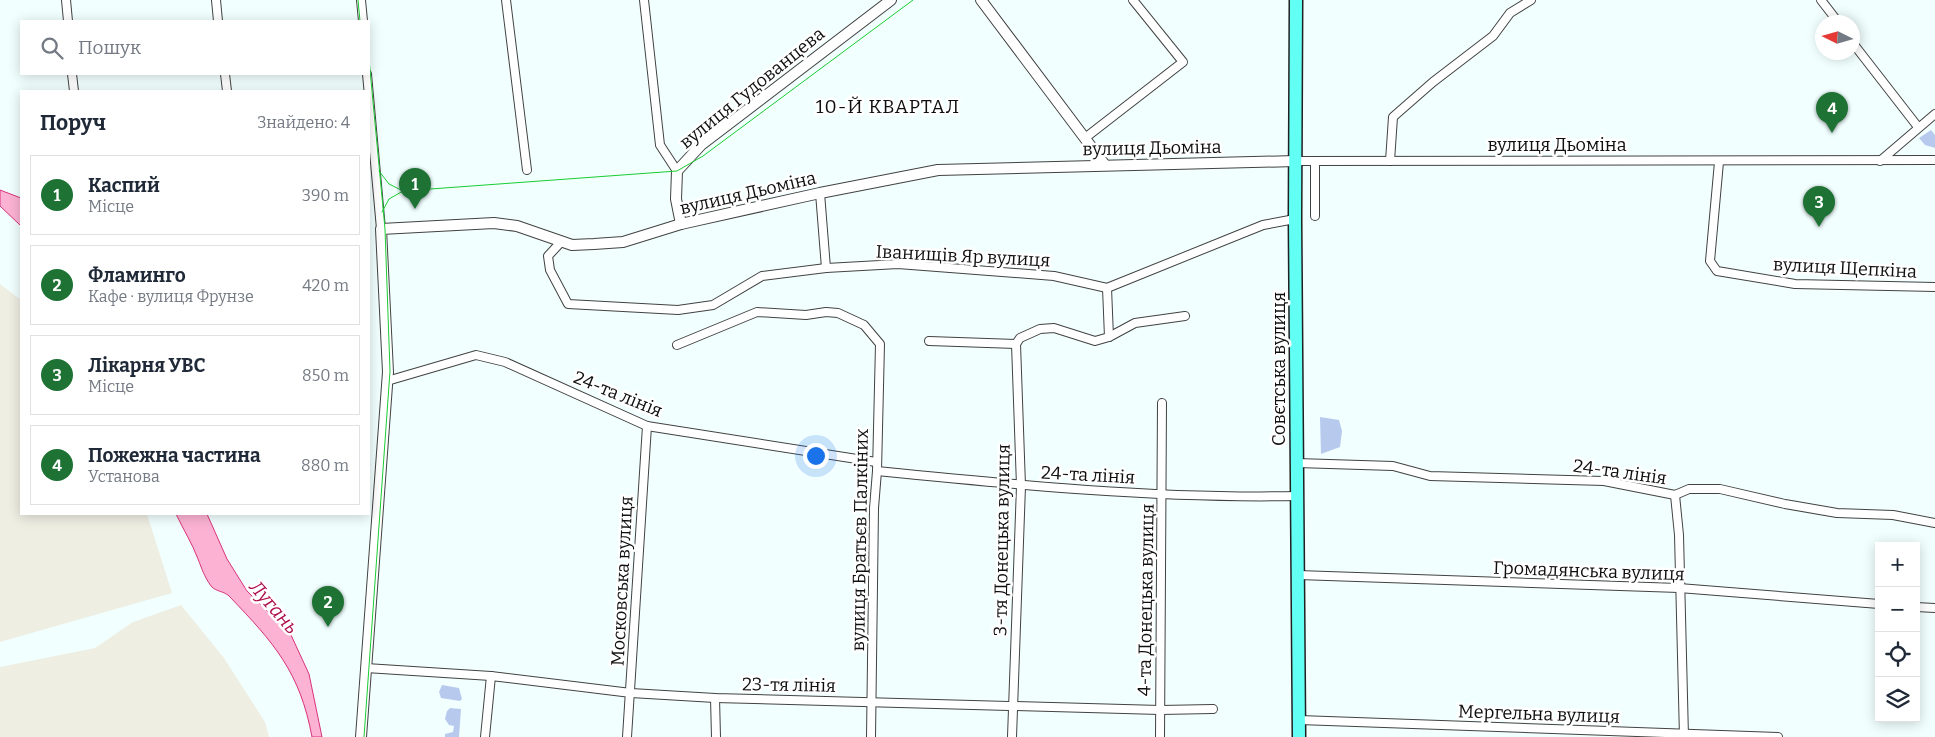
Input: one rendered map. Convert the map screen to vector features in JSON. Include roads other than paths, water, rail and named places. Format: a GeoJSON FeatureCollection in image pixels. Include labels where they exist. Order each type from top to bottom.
{"type":"FeatureCollection","features":[{"type":"Feature","properties":{"kind":"main road","name":"Совєтська вулиця"},"geometry":{"type":"LineString","coordinates":[[1296,0],[1295,219],[1299,737]]}},
{"type":"Feature","properties":{"kind":"street"},"geometry":{"type":"LineString","coordinates":[[66,0],[68,20]]}},
{"type":"Feature","properties":{"kind":"street"},"geometry":{"type":"LineString","coordinates":[[216,0],[218,20]]}},
{"type":"Feature","properties":{"kind":"street"},"geometry":{"type":"LineString","coordinates":[[361,0],[363,20]]}},
{"type":"Feature","properties":{"kind":"street"},"geometry":{"type":"LineString","coordinates":[[506,0],[527,170]]}},
{"type":"Feature","properties":{"kind":"street"},"geometry":{"type":"LineString","coordinates":[[644,0],[660,144],[678,171]]}},
{"type":"Feature","properties":{"kind":"street","name":"вулиця Гудованцева"},"geometry":{"type":"LineString","coordinates":[[681,224],[676,199],[678,171],[701,145],[892,0]]}},
{"type":"Feature","properties":{"kind":"street"},"geometry":{"type":"LineString","coordinates":[[981,0],[1105,165]]}},
{"type":"Feature","properties":{"kind":"street"},"geometry":{"type":"LineString","coordinates":[[1085,138],[1183,62],[1133,0]]}},
{"type":"Feature","properties":{"kind":"street"},"geometry":{"type":"LineString","coordinates":[[1390,161],[1393,117],[1433,82],[1493,36],[1510,13],[1531,0]]}},
{"type":"Feature","properties":{"kind":"street"},"geometry":{"type":"LineString","coordinates":[[1821,0],[1833,15]]}},
{"type":"Feature","properties":{"kind":"street"},"geometry":{"type":"LineString","coordinates":[[1860,52],[1918,127]]}},
{"type":"Feature","properties":{"kind":"street"},"geometry":{"type":"LineString","coordinates":[[72,75],[74,90]]}},
{"type":"Feature","properties":{"kind":"street"},"geometry":{"type":"LineString","coordinates":[[224,75],[227,90]]}},
{"type":"Feature","properties":{"kind":"street"},"geometry":{"type":"LineString","coordinates":[[368,75],[369,90]]}},
{"type":"Feature","properties":{"kind":"street"},"geometry":{"type":"LineString","coordinates":[[361,737],[387,380],[381,229],[370,98]]}},
{"type":"Feature","properties":{"kind":"street"},"geometry":{"type":"LineString","coordinates":[[1880,161],[1935,114]]}},
{"type":"Feature","properties":{"kind":"street","name":"вулиця Дьоміна"},"geometry":{"type":"LineString","coordinates":[[381,229],[494,223],[517,226],[572,245],[623,242],[681,224],[820,193],[938,170],[1295,161],[1719,162],[1935,160]]}},
{"type":"Feature","properties":{"kind":"street"},"geometry":{"type":"LineString","coordinates":[[1315,161],[1315,216]]}},
{"type":"Feature","properties":{"kind":"street","name":"вулиця Щепкіна"},"geometry":{"type":"LineString","coordinates":[[1719,162],[1710,261],[1717,271],[1795,284],[1935,287]]}},
{"type":"Feature","properties":{"kind":"street"},"geometry":{"type":"LineString","coordinates":[[820,193],[826,268]]}},
{"type":"Feature","properties":{"kind":"street"},"geometry":{"type":"LineString","coordinates":[[1109,337],[1107,288],[1263,225],[1295,219]]}},
{"type":"Feature","properties":{"kind":"street","name":"Іванищів Яр вулиця"},"geometry":{"type":"LineString","coordinates":[[561,242],[548,256],[550,270],[568,304],[678,310],[713,305],[762,276],[826,268],[898,264],[1054,276],[1107,288]]}},
{"type":"Feature","properties":{"kind":"street","name":"вулиця Братьєв Палкіних"},"geometry":{"type":"LineString","coordinates":[[677,345],[757,312],[806,315],[826,312],[838,313],[864,325],[880,344],[877,471],[874,508],[871,737]]}},
{"type":"Feature","properties":{"kind":"street"},"geometry":{"type":"LineString","coordinates":[[929,341],[1016,344],[1020,338],[1040,329],[1054,328],[1095,341],[1109,337],[1135,323],[1184,316]]}},
{"type":"Feature","properties":{"kind":"street","name":"3-тя Донецька вулиця"},"geometry":{"type":"LineString","coordinates":[[1012,737],[1021,486],[1016,344]]}},
{"type":"Feature","properties":{"kind":"street","name":"24-та лінія"},"geometry":{"type":"LineString","coordinates":[[387,380],[476,354],[505,362],[647,426],[876,462]]}},
{"type":"Feature","properties":{"kind":"street","name":"4-та Донецька вулиця"},"geometry":{"type":"LineString","coordinates":[[1160,737],[1163,494],[1162,403]]}},
{"type":"Feature","properties":{"kind":"street","name":"Московська вулиця"},"geometry":{"type":"LineString","coordinates":[[627,737],[647,426]]}},
{"type":"Feature","properties":{"kind":"street","name":"24-та лінія"},"geometry":{"type":"LineString","coordinates":[[1298,463],[1393,466],[1430,476],[1604,481],[1674,495],[1689,489],[1720,489],[1785,504],[1837,513],[1893,515],[1935,523]]}},
{"type":"Feature","properties":{"kind":"street","name":"24-та лінія"},"geometry":{"type":"LineString","coordinates":[[877,471],[1021,486],[1163,494],[1298,496]]}},
{"type":"Feature","properties":{"kind":"street"},"geometry":{"type":"LineString","coordinates":[[1674,495],[1679,535],[1684,736]]}},
{"type":"Feature","properties":{"kind":"street","name":"Громадянська вулиця"},"geometry":{"type":"LineString","coordinates":[[1298,575],[1679,588],[1875,604]]}},
{"type":"Feature","properties":{"kind":"street"},"geometry":{"type":"LineString","coordinates":[[1920,607],[1935,608]]}},
{"type":"Feature","properties":{"kind":"street","name":"23-тя лінія"},"geometry":{"type":"LineString","coordinates":[[366,668],[491,676],[631,693],[715,698],[1012,707],[1160,710],[1213,709]]}},
{"type":"Feature","properties":{"kind":"street"},"geometry":{"type":"LineString","coordinates":[[485,737],[491,676]]}},
{"type":"Feature","properties":{"kind":"street"},"geometry":{"type":"LineString","coordinates":[[715,698],[716,737]]}},
{"type":"Feature","properties":{"kind":"street","name":"Мергельна вулиця"},"geometry":{"type":"LineString","coordinates":[[1299,720],[1684,736],[1778,737]]}},
{"type":"Feature","properties":{"kind":"tram line"},"geometry":{"type":"LineString","coordinates":[[358,0],[360,20]]}},
{"type":"Feature","properties":{"kind":"tram line"},"geometry":{"type":"LineString","coordinates":[[382,212],[389,199],[403,191],[677,171],[703,156],[913,0]]}},
{"type":"Feature","properties":{"kind":"tram line"},"geometry":{"type":"LineString","coordinates":[[364,737],[390,371],[385,229],[370,70]]}},
{"type":"Feature","properties":{"kind":"tram line"},"geometry":{"type":"LineString","coordinates":[[379,171],[389,184],[403,191]]}},
{"type":"Feature","properties":{"kind":"place","name":"Пожежна частина"},"geometry":{"type":"Point","coordinates":[1832,133]}},
{"type":"Feature","properties":{"kind":"place","name":"Каспий"},"geometry":{"type":"Point","coordinates":[415,209]}},
{"type":"Feature","properties":{"kind":"place","name":"Лікарня УВС"},"geometry":{"type":"Point","coordinates":[1819,227]}},
{"type":"Feature","properties":{"kind":"place","name":"Фламинго"},"geometry":{"type":"Point","coordinates":[328,627]}},
{"type":"Feature","properties":{"kind":"district","name":"10-Й КВАРТАЛ"},"geometry":{"type":"Point","coordinates":[888,106]}},
{"type":"Feature","properties":{"kind":"water label","name":"Лугань"},"geometry":{"type":"Point","coordinates":[274,607]}}]}
